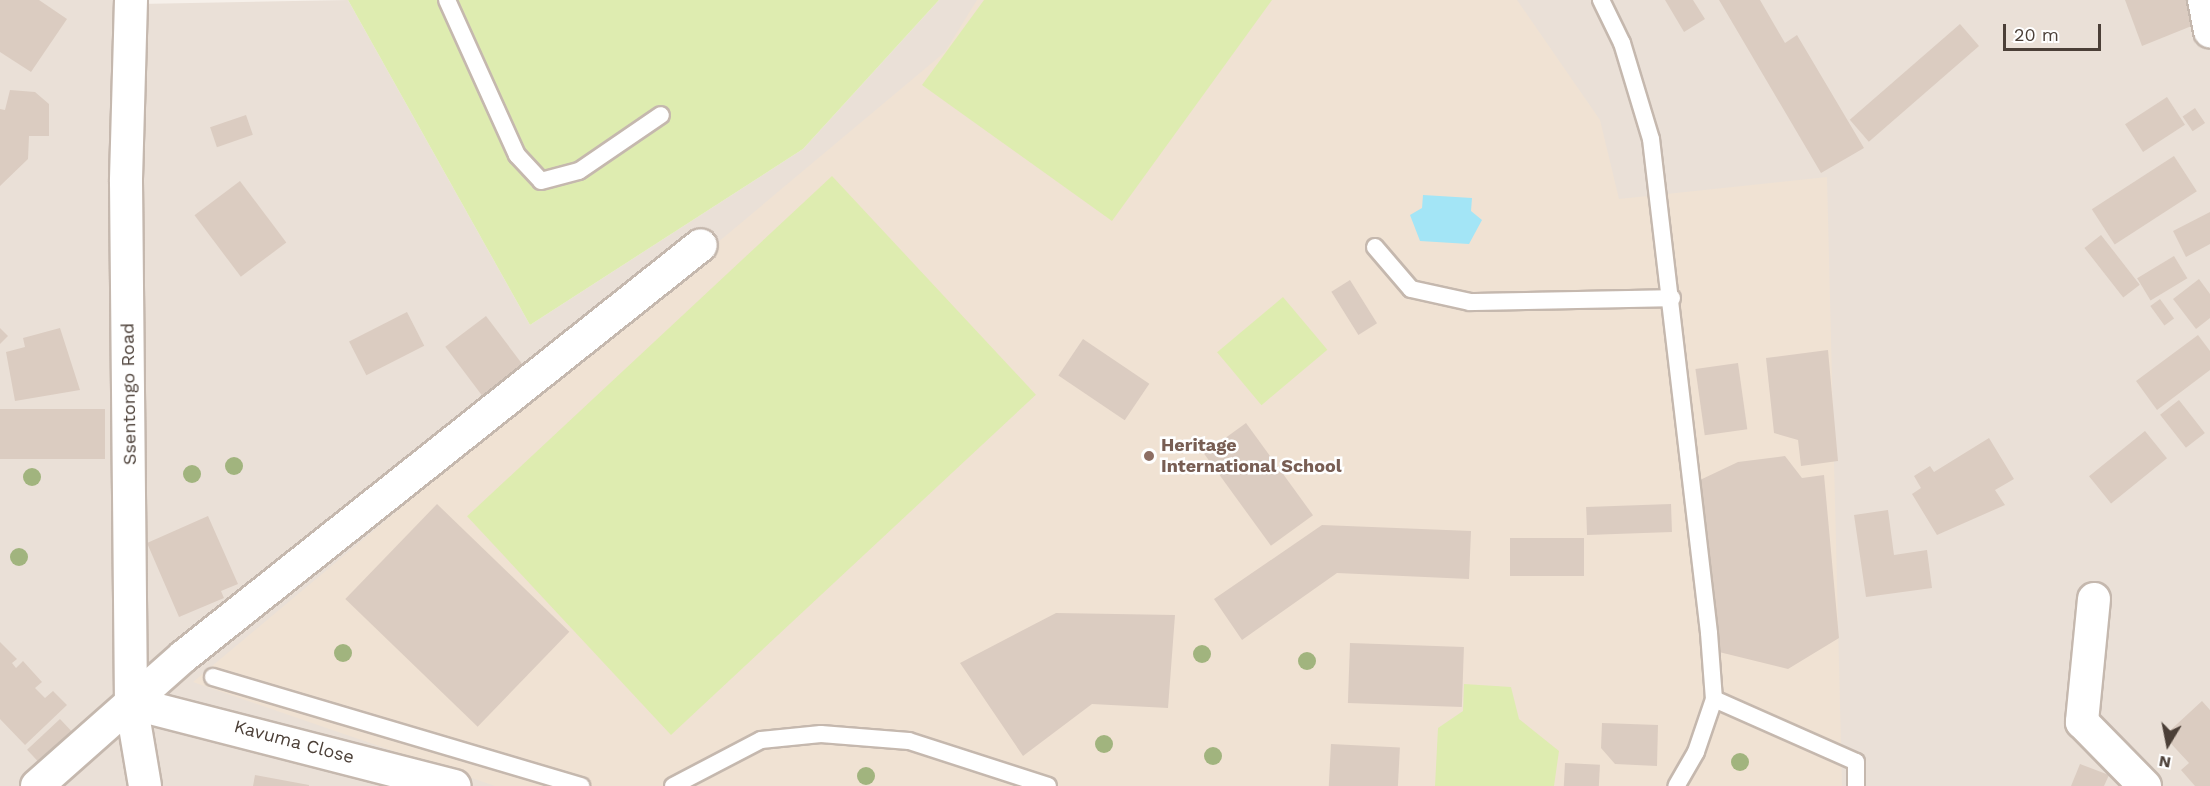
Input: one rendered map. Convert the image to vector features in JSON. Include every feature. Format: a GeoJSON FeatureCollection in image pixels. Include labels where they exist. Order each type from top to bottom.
{"type":"FeatureCollection","features":[{"type":"Feature","properties":{"kind":"street","name":"Ssentongo Road"},"geometry":{"type":"LineString","coordinates":[[131,0],[126,182],[131,703],[145,786]]}},
{"type":"Feature","properties":{"kind":"street"},"geometry":{"type":"LineString","coordinates":[[2204,0],[2210,31]]}},
{"type":"Feature","properties":{"kind":"street"},"geometry":{"type":"LineString","coordinates":[[38,786],[131,703],[701,245]]}},
{"type":"Feature","properties":{"kind":"street"},"geometry":{"type":"LineString","coordinates":[[2094,599],[2082,722],[2145,786]]}},
{"type":"Feature","properties":{"kind":"street","name":"Kavuma Close"},"geometry":{"type":"LineString","coordinates":[[131,703],[455,786]]}},
{"type":"Feature","properties":{"kind":"lane"},"geometry":{"type":"LineString","coordinates":[[447,0],[517,155],[541,181],[579,171],[661,115]]}},
{"type":"Feature","properties":{"kind":"lane"},"geometry":{"type":"LineString","coordinates":[[1601,0],[1622,43],[1651,139],[1672,298],[1714,699],[1696,752],[1678,786]]}},
{"type":"Feature","properties":{"kind":"lane"},"geometry":{"type":"LineString","coordinates":[[1375,247],[1411,289],[1470,302],[1672,298]]}},
{"type":"Feature","properties":{"kind":"lane"},"geometry":{"type":"LineString","coordinates":[[213,677],[581,786]]}},
{"type":"Feature","properties":{"kind":"lane"},"geometry":{"type":"LineString","coordinates":[[1714,699],[1856,762],[1856,786]]}},
{"type":"Feature","properties":{"kind":"lane"},"geometry":{"type":"LineString","coordinates":[[674,786],[761,740],[821,734],[909,741],[1048,786]]}},
{"type":"Feature","properties":{"kind":"shaded area"},"geometry":{"type":"Polygon","coordinates":[[[0,0],[138,0],[139,4],[348,0],[530,325],[803,149],[939,0],[2210,0],[2210,786],[0,786],[0,0]]]}},
{"type":"Feature","properties":{"kind":"shaded area","name":"Heritage International School"},"geometry":{"type":"Polygon","coordinates":[[[977,0],[1517,0],[1600,120],[1619,199],[1827,177],[1842,786],[495,786],[193,682],[945,52],[977,0]]]}},
{"type":"Feature","properties":{"kind":"green space"},"geometry":{"type":"Polygon","coordinates":[[[348,0],[939,0],[803,149],[530,325],[348,0]]]}},
{"type":"Feature","properties":{"kind":"green space"},"geometry":{"type":"Polygon","coordinates":[[[984,0],[1272,0],[1112,221],[922,85],[984,0]]]}},
{"type":"Feature","properties":{"kind":"green space"},"geometry":{"type":"Polygon","coordinates":[[[832,176],[1036,395],[671,735],[467,516],[832,176]]]}},
{"type":"Feature","properties":{"kind":"green space"},"geometry":{"type":"Polygon","coordinates":[[[1283,297],[1327,350],[1261,405],[1217,352],[1283,297]]]}},
{"type":"Feature","properties":{"kind":"green space"},"geometry":{"type":"Polygon","coordinates":[[[1464,684],[1511,687],[1519,719],[1559,751],[1554,786],[1435,786],[1438,728],[1463,711],[1464,684]]]}},
{"type":"Feature","properties":{"kind":"water"},"geometry":{"type":"Polygon","coordinates":[[[1423,195],[1472,198],[1471,211],[1482,220],[1469,244],[1420,241],[1410,215],[1422,208],[1423,195]]]}},
{"type":"Feature","properties":{"kind":"building"},"geometry":{"type":"Polygon","coordinates":[[[0,0],[39,0],[67,19],[31,72],[0,52],[0,0]]]}},
{"type":"Feature","properties":{"kind":"building"},"geometry":{"type":"Polygon","coordinates":[[[1665,0],[1693,0],[1705,19],[1684,32],[1665,0]]]}},
{"type":"Feature","properties":{"kind":"building"},"geometry":{"type":"Polygon","coordinates":[[[1719,0],[1760,0],[1785,43],[1797,35],[1864,148],[1821,173],[1719,0]]]}},
{"type":"Feature","properties":{"kind":"building"},"geometry":{"type":"Polygon","coordinates":[[[2125,0],[2193,0],[2204,21],[2142,46],[2125,0]]]}},
{"type":"Feature","properties":{"kind":"building"},"geometry":{"type":"Polygon","coordinates":[[[1960,24],[1979,46],[1869,142],[1850,120],[1960,24]]]}},
{"type":"Feature","properties":{"kind":"building"},"geometry":{"type":"Polygon","coordinates":[[[10,90],[35,92],[49,104],[49,136],[29,136],[28,159],[0,186],[0,109],[5,110],[10,90]]]}},
{"type":"Feature","properties":{"kind":"building"},"geometry":{"type":"Polygon","coordinates":[[[2167,97],[2185,125],[2143,152],[2125,124],[2167,97]]]}},
{"type":"Feature","properties":{"kind":"building"},"geometry":{"type":"Polygon","coordinates":[[[2195,108],[2205,123],[2193,131],[2183,116],[2195,108]]]}},
{"type":"Feature","properties":{"kind":"building"},"geometry":{"type":"Polygon","coordinates":[[[246,115],[253,135],[217,147],[210,127],[246,115]]]}},
{"type":"Feature","properties":{"kind":"building"},"geometry":{"type":"Polygon","coordinates":[[[2174,156],[2197,191],[2115,245],[2092,209],[2174,156]]]}},
{"type":"Feature","properties":{"kind":"building"},"geometry":{"type":"Polygon","coordinates":[[[240,181],[286,242],[241,277],[194,215],[240,181]]]}},
{"type":"Feature","properties":{"kind":"building"},"geometry":{"type":"Polygon","coordinates":[[[2210,212],[2210,244],[2186,257],[2173,231],[2210,212]]]}},
{"type":"Feature","properties":{"kind":"building"},"geometry":{"type":"Polygon","coordinates":[[[2101,235],[2140,285],[2123,298],[2084,248],[2101,235]]]}},
{"type":"Feature","properties":{"kind":"building"},"geometry":{"type":"Polygon","coordinates":[[[2174,256],[2187,278],[2151,300],[2137,278],[2174,256]]]}},
{"type":"Feature","properties":{"kind":"building"},"geometry":{"type":"Polygon","coordinates":[[[2199,279],[2210,294],[2210,318],[2196,329],[2173,299],[2199,279]]]}},
{"type":"Feature","properties":{"kind":"building"},"geometry":{"type":"Polygon","coordinates":[[[1350,280],[1377,323],[1358,335],[1331,292],[1350,280]]]}},
{"type":"Feature","properties":{"kind":"building"},"geometry":{"type":"Polygon","coordinates":[[[2160,299],[2174,318],[2164,325],[2150,306],[2160,299]]]}},
{"type":"Feature","properties":{"kind":"building"},"geometry":{"type":"Polygon","coordinates":[[[407,312],[424,346],[366,375],[349,342],[407,312]]]}},
{"type":"Feature","properties":{"kind":"building"},"geometry":{"type":"Polygon","coordinates":[[[486,316],[523,366],[483,396],[445,347],[486,316]]]}},
{"type":"Feature","properties":{"kind":"building"},"geometry":{"type":"Polygon","coordinates":[[[0,328],[8,336],[0,344],[0,328]]]}},
{"type":"Feature","properties":{"kind":"building"},"geometry":{"type":"Polygon","coordinates":[[[60,328],[80,390],[15,401],[6,352],[25,347],[23,338],[60,328]]]}},
{"type":"Feature","properties":{"kind":"building"},"geometry":{"type":"Polygon","coordinates":[[[2198,335],[2210,351],[2210,370],[2157,410],[2136,381],[2198,335]]]}},
{"type":"Feature","properties":{"kind":"building"},"geometry":{"type":"Polygon","coordinates":[[[1083,339],[1149,384],[1125,420],[1058,375],[1083,339]]]}},
{"type":"Feature","properties":{"kind":"building"},"geometry":{"type":"Polygon","coordinates":[[[1828,350],[1838,461],[1801,466],[1798,440],[1774,433],[1766,358],[1828,350]]]}},
{"type":"Feature","properties":{"kind":"building"},"geometry":{"type":"Polygon","coordinates":[[[1738,363],[1747,429],[1705,435],[1695,369],[1738,363]]]}},
{"type":"Feature","properties":{"kind":"building"},"geometry":{"type":"Polygon","coordinates":[[[2179,400],[2205,433],[2186,448],[2160,415],[2179,400]]]}},
{"type":"Feature","properties":{"kind":"building"},"geometry":{"type":"Polygon","coordinates":[[[0,409],[105,409],[105,459],[0,459],[0,409]]]}},
{"type":"Feature","properties":{"kind":"building"},"geometry":{"type":"Polygon","coordinates":[[[1246,423],[1313,515],[1271,546],[1204,454],[1246,423]]]}},
{"type":"Feature","properties":{"kind":"building"},"geometry":{"type":"Polygon","coordinates":[[[2145,431],[2167,458],[2111,504],[2089,476],[2145,431]]]}},
{"type":"Feature","properties":{"kind":"building"},"geometry":{"type":"Polygon","coordinates":[[[1989,438],[2014,479],[1995,490],[2005,505],[1937,535],[1912,494],[1921,488],[1914,476],[1930,466],[1934,472],[1989,438]]]}},
{"type":"Feature","properties":{"kind":"building"},"geometry":{"type":"Polygon","coordinates":[[[1785,456],[1802,478],[1824,475],[1839,638],[1788,669],[1719,652],[1700,480],[1738,462],[1785,456]]]}},
{"type":"Feature","properties":{"kind":"building"},"geometry":{"type":"Polygon","coordinates":[[[437,504],[569,632],[478,727],[345,599],[437,504]]]}},
{"type":"Feature","properties":{"kind":"building"},"geometry":{"type":"Polygon","coordinates":[[[1671,504],[1672,532],[1587,535],[1586,507],[1671,504]]]}},
{"type":"Feature","properties":{"kind":"building"},"geometry":{"type":"Polygon","coordinates":[[[1888,510],[1894,555],[1927,550],[1932,588],[1866,597],[1854,515],[1888,510]]]}},
{"type":"Feature","properties":{"kind":"building"},"geometry":{"type":"Polygon","coordinates":[[[208,516],[238,584],[221,591],[224,598],[179,617],[147,543],[208,516]]]}},
{"type":"Feature","properties":{"kind":"building"},"geometry":{"type":"Polygon","coordinates":[[[1322,525],[1471,531],[1469,579],[1337,573],[1242,640],[1214,599],[1322,525]]]}},
{"type":"Feature","properties":{"kind":"building"},"geometry":{"type":"Polygon","coordinates":[[[1510,538],[1584,538],[1584,576],[1510,576],[1510,538]]]}},
{"type":"Feature","properties":{"kind":"building"},"geometry":{"type":"Polygon","coordinates":[[[1056,613],[1175,615],[1168,708],[1092,704],[1023,756],[960,663],[1056,613]]]}},
{"type":"Feature","properties":{"kind":"building"},"geometry":{"type":"Polygon","coordinates":[[[0,642],[17,659],[12,663],[16,668],[23,661],[42,682],[35,688],[45,698],[53,691],[67,705],[25,745],[0,719],[0,642]]]}},
{"type":"Feature","properties":{"kind":"building"},"geometry":{"type":"Polygon","coordinates":[[[1350,643],[1464,647],[1462,707],[1348,703],[1350,643]]]}},
{"type":"Feature","properties":{"kind":"building"},"geometry":{"type":"Polygon","coordinates":[[[2202,701],[2210,710],[2210,786],[2195,786],[2181,770],[2189,763],[2164,736],[2202,701]]]}},
{"type":"Feature","properties":{"kind":"building"},"geometry":{"type":"Polygon","coordinates":[[[60,719],[76,736],[43,767],[27,750],[60,719]]]}},
{"type":"Feature","properties":{"kind":"building"},"geometry":{"type":"Polygon","coordinates":[[[1602,723],[1658,725],[1657,766],[1615,764],[1601,748],[1602,723]]]}},
{"type":"Feature","properties":{"kind":"building"},"geometry":{"type":"Polygon","coordinates":[[[1331,744],[1400,748],[1398,786],[1329,786],[1331,744]]]}},
{"type":"Feature","properties":{"kind":"building"},"geometry":{"type":"Polygon","coordinates":[[[1565,763],[1600,765],[1599,786],[1564,786],[1565,763]]]}},
{"type":"Feature","properties":{"kind":"building"},"geometry":{"type":"Polygon","coordinates":[[[2080,764],[2109,775],[2104,786],[2071,786],[2080,764]]]}},
{"type":"Feature","properties":{"kind":"building"},"geometry":{"type":"Polygon","coordinates":[[[255,775],[309,785],[309,786],[253,786],[255,775]]]}},
{"type":"Feature","properties":{"kind":"place","name":"Heritage International School"},"geometry":{"type":"Point","coordinates":[1149,456]}}]}
